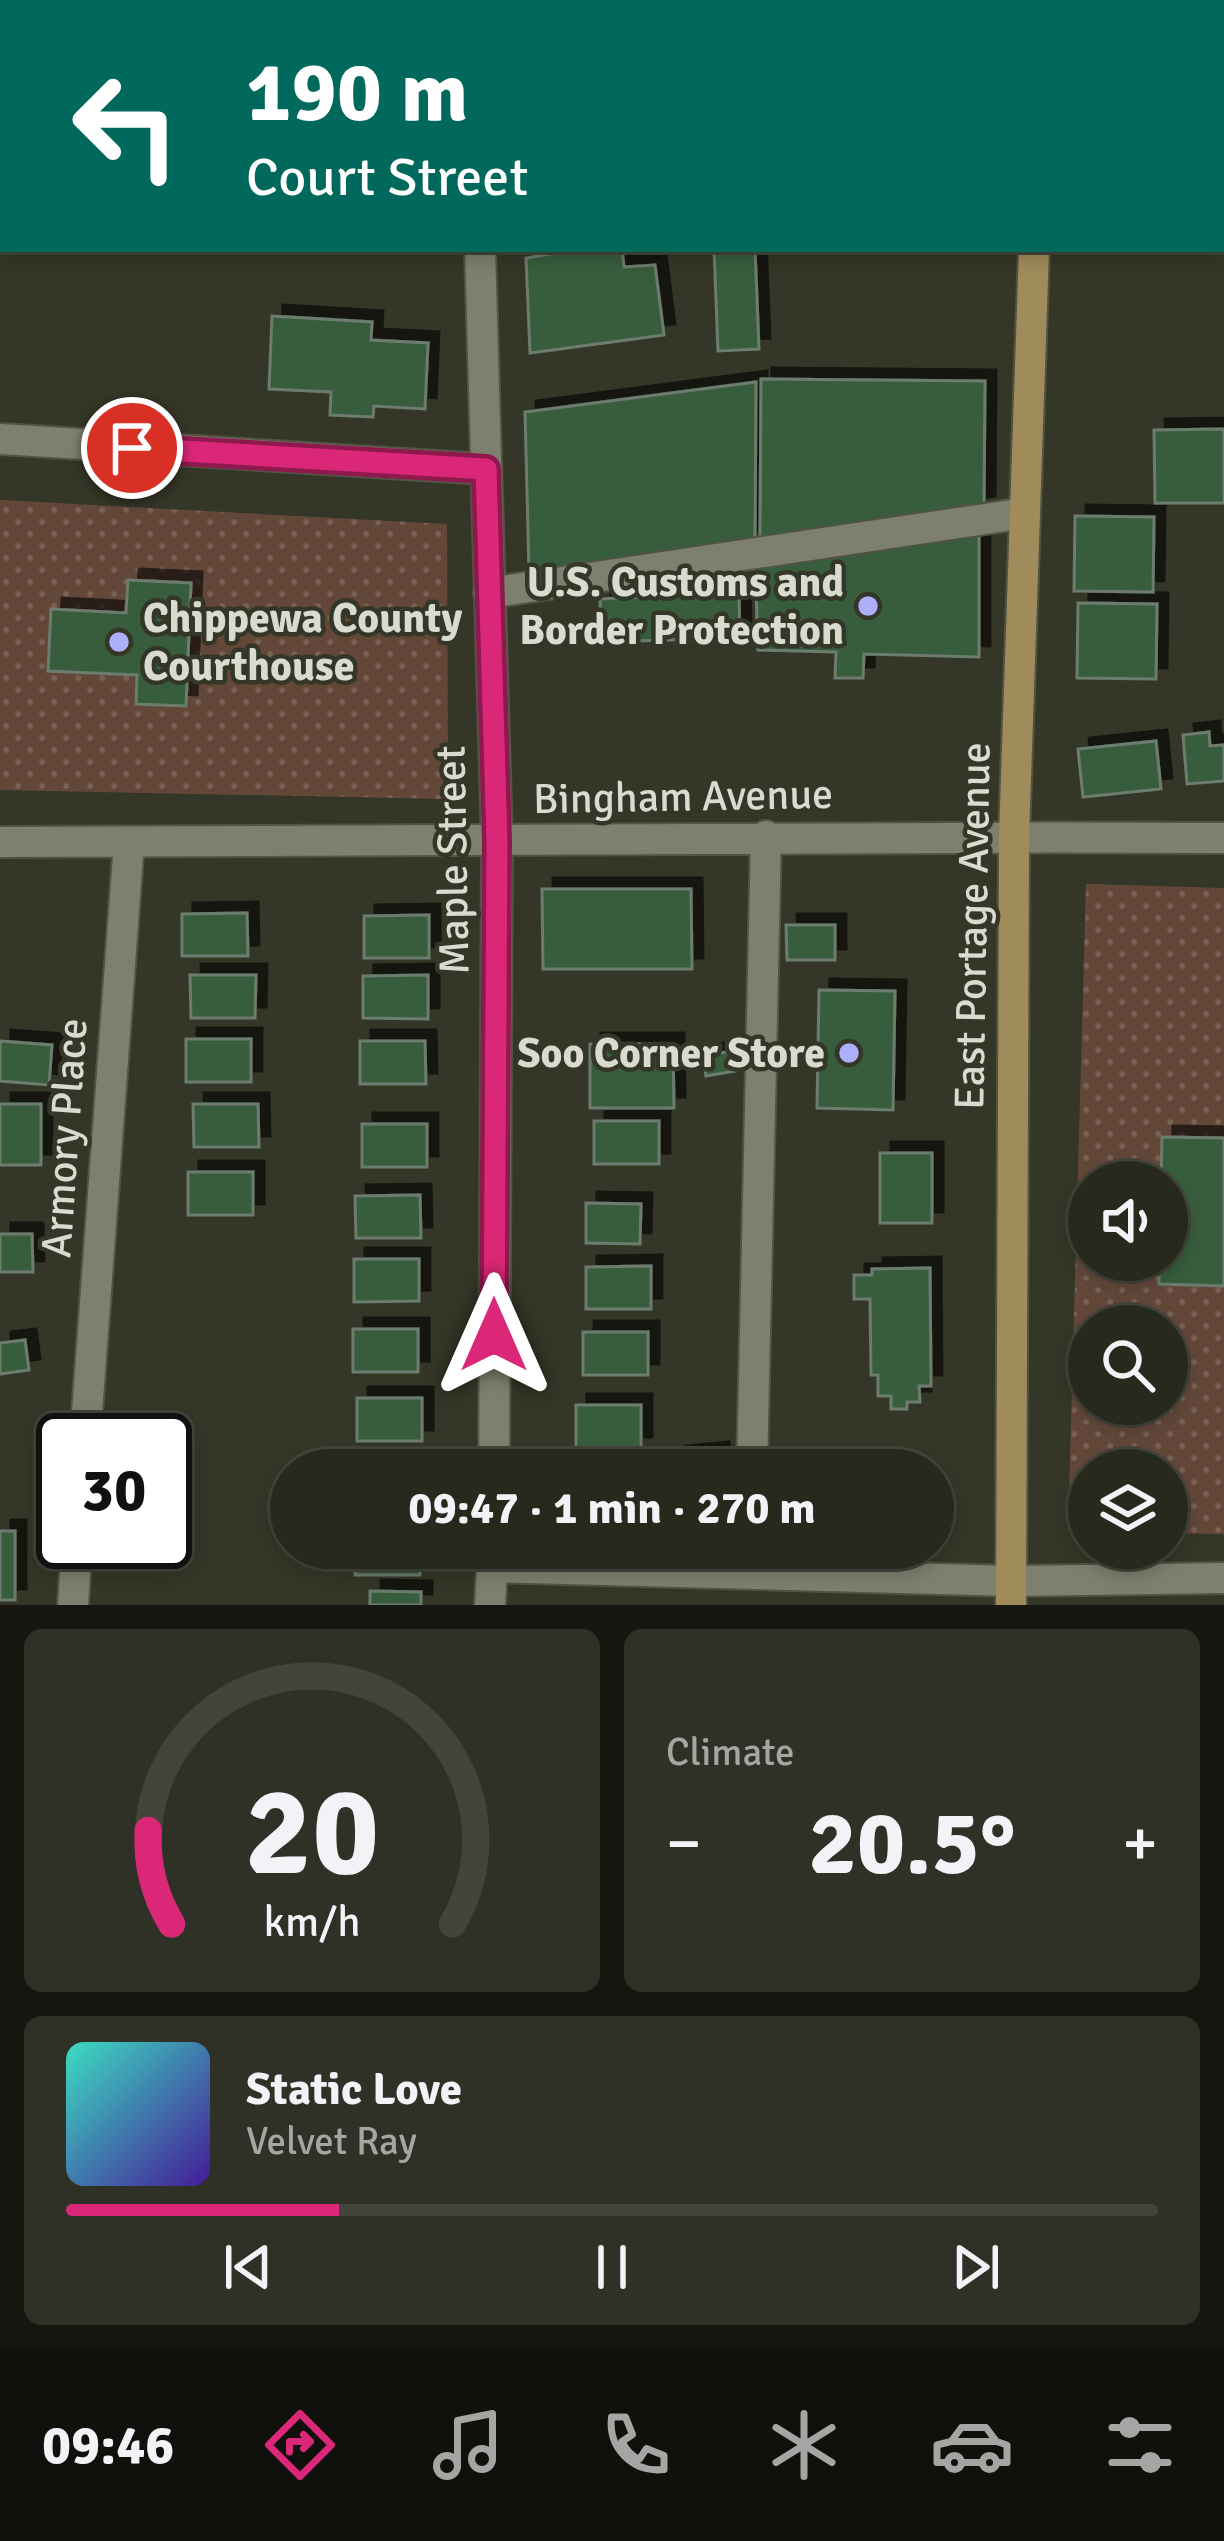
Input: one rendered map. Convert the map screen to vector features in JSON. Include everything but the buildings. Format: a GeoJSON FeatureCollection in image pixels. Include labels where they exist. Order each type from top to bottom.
{"type":"FeatureCollection","features":[{"type":"Feature","properties":{"kind":"main road","name":"East Portage Avenue"},"geometry":{"type":"LineString","coordinates":[[1012,1593],[1014,837],[1034,252]]}},
{"type":"Feature","properties":{"kind":"street","name":"Maple Street"},"geometry":{"type":"LineString","coordinates":[[480,252],[497,841],[494,1449]]}},
{"type":"Feature","properties":{"kind":"street"},"geometry":{"type":"LineString","coordinates":[[0,440],[486,469]]}},
{"type":"Feature","properties":{"kind":"street"},"geometry":{"type":"LineString","coordinates":[[489,593],[1025,513]]}},
{"type":"Feature","properties":{"kind":"street"},"geometry":{"type":"LineString","coordinates":[[752,1449],[766,836]]}},
{"type":"Feature","properties":{"kind":"street","name":"Bingham Avenue"},"geometry":{"type":"LineString","coordinates":[[0,842],[1224,838]]}},
{"type":"Feature","properties":{"kind":"street","name":"Armory Place"},"geometry":{"type":"LineString","coordinates":[[87,1413],[129,842]]}},
{"type":"Feature","properties":{"kind":"street"},"geometry":{"type":"LineString","coordinates":[[73,1605],[75,1569]]}},
{"type":"Feature","properties":{"kind":"street"},"geometry":{"type":"LineString","coordinates":[[490,1605],[492,1569]]}},
{"type":"Feature","properties":{"kind":"street"},"geometry":{"type":"LineString","coordinates":[[816,1569],[1012,1593],[1224,1578]]}},
{"type":"Feature","properties":{"kind":"shaded area"},"geometry":{"type":"Polygon","coordinates":[[[0,500],[447,524],[448,799],[0,790],[0,500]]]}},
{"type":"Feature","properties":{"kind":"shaded area"},"geometry":{"type":"Polygon","coordinates":[[[1086,884],[1224,888],[1224,1534],[1188,1533],[1188,1449],[1070,1449],[1071,1425],[1188,1425],[1188,1305],[1074,1305],[1075,1281],[1188,1281],[1188,1161],[1078,1161],[1086,884]]]}},
{"type":"Feature","properties":{"kind":"place","name":"U.S. Customs and Border Protection"},"geometry":{"type":"Point","coordinates":[868,606]}},
{"type":"Feature","properties":{"kind":"place","name":"Chippewa County Courthouse"},"geometry":{"type":"Point","coordinates":[119,642]}},
{"type":"Feature","properties":{"kind":"place","name":"Soo Corner Store"},"geometry":{"type":"Point","coordinates":[849,1053]}},
{"type":"Feature","properties":{"kind":"route"},"geometry":{"type":"LineString","coordinates":[[132,448],[486,469],[497,841],[494,1335]]}}]}
